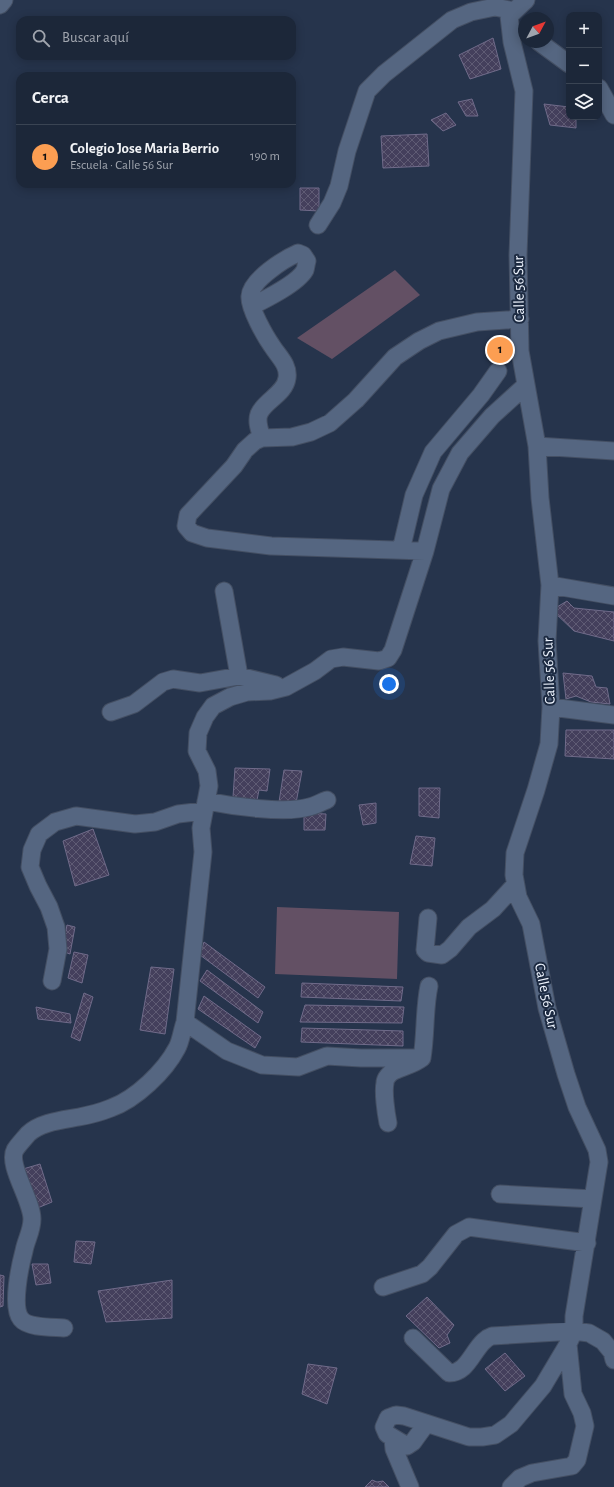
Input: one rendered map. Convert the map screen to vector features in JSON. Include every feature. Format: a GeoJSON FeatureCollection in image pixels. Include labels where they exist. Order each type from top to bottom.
{"type":"FeatureCollection","features":[{"type":"Feature","properties":{"kind":"street"},"geometry":{"type":"LineString","coordinates":[[0,5],[4,0]]}},
{"type":"Feature","properties":{"kind":"street"},"geometry":{"type":"LineString","coordinates":[[318,225],[332,204],[339,186],[347,151],[367,91],[384,74],[452,20],[471,12],[495,7],[516,9]]}},
{"type":"Feature","properties":{"kind":"street","name":"Calle 56 Sur"},"geometry":{"type":"LineString","coordinates":[[511,1487],[520,1478],[572,1466],[577,1460],[586,1426],[573,1394],[571,1338],[599,1162],[597,1150],[578,1107],[566,1074],[547,1008],[531,924],[518,897],[515,885],[515,853],[536,790],[549,744],[551,707],[547,641],[550,585],[540,498],[537,446],[525,386],[520,351],[518,255],[524,91],[512,42],[516,9]]}},
{"type":"Feature","properties":{"kind":"street"},"geometry":{"type":"LineString","coordinates":[[547,48],[566,62]]}},
{"type":"Feature","properties":{"kind":"street"},"geometry":{"type":"LineString","coordinates":[[602,93],[614,115]]}},
{"type":"Feature","properties":{"kind":"street"},"geometry":{"type":"LineString","coordinates":[[252,306],[257,320],[272,346],[285,364],[287,379],[282,389],[259,414],[258,424],[262,438]]}},
{"type":"Feature","properties":{"kind":"street"},"geometry":{"type":"LineString","coordinates":[[426,551],[271,546],[207,538],[192,533],[186,526],[188,514],[234,466],[255,441],[262,438],[292,437],[311,432],[330,424],[356,400],[395,357],[419,341],[438,331],[477,322],[520,319]]}},
{"type":"Feature","properties":{"kind":"street"},"geometry":{"type":"LineString","coordinates":[[401,550],[414,495],[433,452],[481,395],[498,371]]}},
{"type":"Feature","properties":{"kind":"street"},"geometry":{"type":"LineString","coordinates":[[64,1328],[29,1325],[21,1320],[16,1311],[16,1298],[24,1251],[30,1233],[32,1219],[29,1204],[13,1161],[14,1151],[30,1132],[41,1127],[54,1122],[113,1108],[149,1084],[165,1066],[178,1047],[185,1022],[203,852],[202,828],[209,786],[207,772],[197,751],[198,733],[213,706],[230,697],[247,692],[270,691],[286,687],[316,671],[331,660],[344,657],[379,661],[388,658],[393,650],[426,551],[441,489],[460,453],[492,416],[525,386]]}},
{"type":"Feature","properties":{"kind":"street"},"geometry":{"type":"LineString","coordinates":[[537,446],[614,451]]}},
{"type":"Feature","properties":{"kind":"street"},"geometry":{"type":"LineString","coordinates":[[550,585],[614,596]]}},
{"type":"Feature","properties":{"kind":"street"},"geometry":{"type":"LineString","coordinates":[[224,590],[240,676]]}},
{"type":"Feature","properties":{"kind":"street"},"geometry":{"type":"LineString","coordinates":[[111,712],[134,704],[163,682],[173,679],[200,683],[240,676],[286,687]]}},
{"type":"Feature","properties":{"kind":"street"},"geometry":{"type":"LineString","coordinates":[[551,707],[614,715]]}},
{"type":"Feature","properties":{"kind":"street"},"geometry":{"type":"LineString","coordinates":[[52,981],[58,949],[56,927],[49,906],[30,867],[32,850],[39,834],[55,822],[76,816],[135,824],[155,822],[205,806],[222,804],[283,810],[310,807],[327,800]]}},
{"type":"Feature","properties":{"kind":"street"},"geometry":{"type":"LineString","coordinates":[[428,918],[425,950],[428,953],[442,954],[450,949],[470,927],[493,909],[515,885]]}},
{"type":"Feature","properties":{"kind":"street"},"geometry":{"type":"LineString","coordinates":[[388,1123],[385,1082],[388,1076],[393,1072],[415,1063],[422,1058],[426,1001],[429,986]]}},
{"type":"Feature","properties":{"kind":"street"},"geometry":{"type":"LineString","coordinates":[[185,1022],[227,1051],[262,1065],[298,1067],[327,1056],[361,1058],[422,1058]]}},
{"type":"Feature","properties":{"kind":"street"},"geometry":{"type":"LineString","coordinates":[[500,1194],[593,1199]]}},
{"type":"Feature","properties":{"kind":"street"},"geometry":{"type":"LineString","coordinates":[[383,1287],[422,1274],[430,1267],[456,1234],[468,1227],[587,1243]]}},
{"type":"Feature","properties":{"kind":"street"},"geometry":{"type":"LineString","coordinates":[[414,1338],[449,1373],[456,1373],[465,1366],[484,1341],[492,1336],[571,1338],[589,1333],[603,1341],[612,1352],[614,1360]]}},
{"type":"Feature","properties":{"kind":"street"},"geometry":{"type":"LineString","coordinates":[[426,1424],[413,1442],[407,1446],[393,1439],[387,1434],[384,1427],[388,1418],[396,1415],[417,1420],[469,1437],[495,1435],[511,1424],[542,1386],[571,1338]]}},
{"type":"Feature","properties":{"kind":"street"},"geometry":{"type":"LineString","coordinates":[[393,1439],[394,1449],[410,1487]]}},
{"type":"Feature","properties":{"kind":"shaded area"},"geometry":{"type":"Polygon","coordinates":[[[395,270],[420,295],[332,359],[297,338],[395,270]]]}},
{"type":"Feature","properties":{"kind":"shaded area"},"geometry":{"type":"Polygon","coordinates":[[[277,907],[399,912],[397,979],[275,974],[277,907]]]}},
{"type":"Feature","properties":{"kind":"building"},"geometry":{"type":"Polygon","coordinates":[[[493,38],[501,69],[470,79],[459,55],[493,38]]]}},
{"type":"Feature","properties":{"kind":"building"},"geometry":{"type":"Polygon","coordinates":[[[472,99],[478,116],[466,116],[458,102],[472,99]]]}},
{"type":"Feature","properties":{"kind":"building"},"geometry":{"type":"Polygon","coordinates":[[[544,104],[566,107],[566,120],[576,120],[576,128],[550,125],[544,104]]]}},
{"type":"Feature","properties":{"kind":"building"},"geometry":{"type":"Polygon","coordinates":[[[446,113],[456,125],[443,131],[431,120],[446,113]]]}},
{"type":"Feature","properties":{"kind":"building"},"geometry":{"type":"Polygon","coordinates":[[[427,134],[429,166],[383,168],[381,136],[427,134]]]}},
{"type":"Feature","properties":{"kind":"building"},"geometry":{"type":"Polygon","coordinates":[[[300,188],[319,188],[319,211],[300,210],[300,188]]]}},
{"type":"Feature","properties":{"kind":"building"},"geometry":{"type":"Polygon","coordinates":[[[567,601],[574,608],[614,612],[614,641],[574,631],[552,610],[567,601]]]}},
{"type":"Feature","properties":{"kind":"building"},"geometry":{"type":"Polygon","coordinates":[[[563,673],[592,676],[596,687],[607,688],[610,704],[591,702],[576,696],[566,699],[563,673]]]}},
{"type":"Feature","properties":{"kind":"building"},"geometry":{"type":"Polygon","coordinates":[[[566,730],[614,730],[614,759],[565,756],[566,730]]]}},
{"type":"Feature","properties":{"kind":"building"},"geometry":{"type":"Polygon","coordinates":[[[235,768],[270,769],[267,791],[259,790],[257,800],[233,797],[235,768]]]}},
{"type":"Feature","properties":{"kind":"building"},"geometry":{"type":"Polygon","coordinates":[[[284,770],[302,771],[296,803],[279,802],[284,770]]]}},
{"type":"Feature","properties":{"kind":"building"},"geometry":{"type":"Polygon","coordinates":[[[419,788],[440,788],[439,818],[419,816],[419,788]]]}},
{"type":"Feature","properties":{"kind":"building"},"geometry":{"type":"Polygon","coordinates":[[[376,803],[376,823],[363,825],[359,805],[376,803]]]}},
{"type":"Feature","properties":{"kind":"building"},"geometry":{"type":"Polygon","coordinates":[[[304,813],[326,814],[325,830],[304,830],[304,813]]]}},
{"type":"Feature","properties":{"kind":"building"},"geometry":{"type":"Polygon","coordinates":[[[93,829],[109,875],[75,886],[63,841],[93,829]]]}},
{"type":"Feature","properties":{"kind":"building"},"geometry":{"type":"Polygon","coordinates":[[[416,836],[435,838],[432,866],[410,864],[416,836]]]}},
{"type":"Feature","properties":{"kind":"building"},"geometry":{"type":"Polygon","coordinates":[[[67,925],[75,927],[70,954],[62,951],[67,925]]]}},
{"type":"Feature","properties":{"kind":"building"},"geometry":{"type":"Polygon","coordinates":[[[204,942],[265,987],[258,998],[200,955],[204,942]]]}},
{"type":"Feature","properties":{"kind":"building"},"geometry":{"type":"Polygon","coordinates":[[[74,952],[88,955],[82,983],[68,978],[74,952]]]}},
{"type":"Feature","properties":{"kind":"building"},"geometry":{"type":"Polygon","coordinates":[[[151,967],[174,969],[165,1034],[140,1030],[151,967]]]}},
{"type":"Feature","properties":{"kind":"building"},"geometry":{"type":"Polygon","coordinates":[[[207,970],[263,1012],[258,1023],[200,981],[207,970]]]}},
{"type":"Feature","properties":{"kind":"building"},"geometry":{"type":"Polygon","coordinates":[[[302,983],[403,987],[401,1001],[301,997],[302,983]]]}},
{"type":"Feature","properties":{"kind":"building"},"geometry":{"type":"Polygon","coordinates":[[[84,993],[93,997],[80,1041],[71,1037],[84,993]]]}},
{"type":"Feature","properties":{"kind":"building"},"geometry":{"type":"Polygon","coordinates":[[[204,996],[261,1037],[255,1048],[198,1009],[204,996]]]}},
{"type":"Feature","properties":{"kind":"building"},"geometry":{"type":"Polygon","coordinates":[[[305,1005],[404,1007],[402,1023],[300,1022],[305,1005]]]}},
{"type":"Feature","properties":{"kind":"building"},"geometry":{"type":"Polygon","coordinates":[[[36,1007],[70,1014],[71,1023],[38,1019],[36,1007]]]}},
{"type":"Feature","properties":{"kind":"building"},"geometry":{"type":"Polygon","coordinates":[[[302,1028],[403,1031],[403,1046],[301,1042],[302,1028]]]}},
{"type":"Feature","properties":{"kind":"building"},"geometry":{"type":"Polygon","coordinates":[[[40,1164],[52,1202],[35,1209],[23,1169],[40,1164]]]}},
{"type":"Feature","properties":{"kind":"building"},"geometry":{"type":"Polygon","coordinates":[[[76,1241],[95,1242],[91,1264],[74,1262],[76,1241]]]}},
{"type":"Feature","properties":{"kind":"building"},"geometry":{"type":"Polygon","coordinates":[[[32,1264],[48,1264],[51,1283],[36,1285],[32,1264]]]}},
{"type":"Feature","properties":{"kind":"building"},"geometry":{"type":"Polygon","coordinates":[[[0,1275],[4,1276],[3,1306],[0,1307],[0,1275]]]}},
{"type":"Feature","properties":{"kind":"building"},"geometry":{"type":"Polygon","coordinates":[[[172,1280],[172,1318],[106,1322],[98,1291],[172,1280]]]}},
{"type":"Feature","properties":{"kind":"building"},"geometry":{"type":"Polygon","coordinates":[[[427,1297],[454,1325],[447,1335],[450,1343],[439,1348],[406,1316],[427,1297]]]}},
{"type":"Feature","properties":{"kind":"building"},"geometry":{"type":"Polygon","coordinates":[[[505,1353],[525,1376],[505,1391],[485,1369],[505,1353]]]}},
{"type":"Feature","properties":{"kind":"building"},"geometry":{"type":"Polygon","coordinates":[[[308,1364],[337,1368],[327,1404],[302,1394],[308,1364]]]}},
{"type":"Feature","properties":{"kind":"building"},"geometry":{"type":"Polygon","coordinates":[[[372,1480],[377,1482],[383,1481],[389,1487],[365,1487],[372,1480]]]}},
{"type":"Feature","properties":{"kind":"place","name":"Colegio Jose Maria Berrio"},"geometry":{"type":"Point","coordinates":[500,350]}}]}
